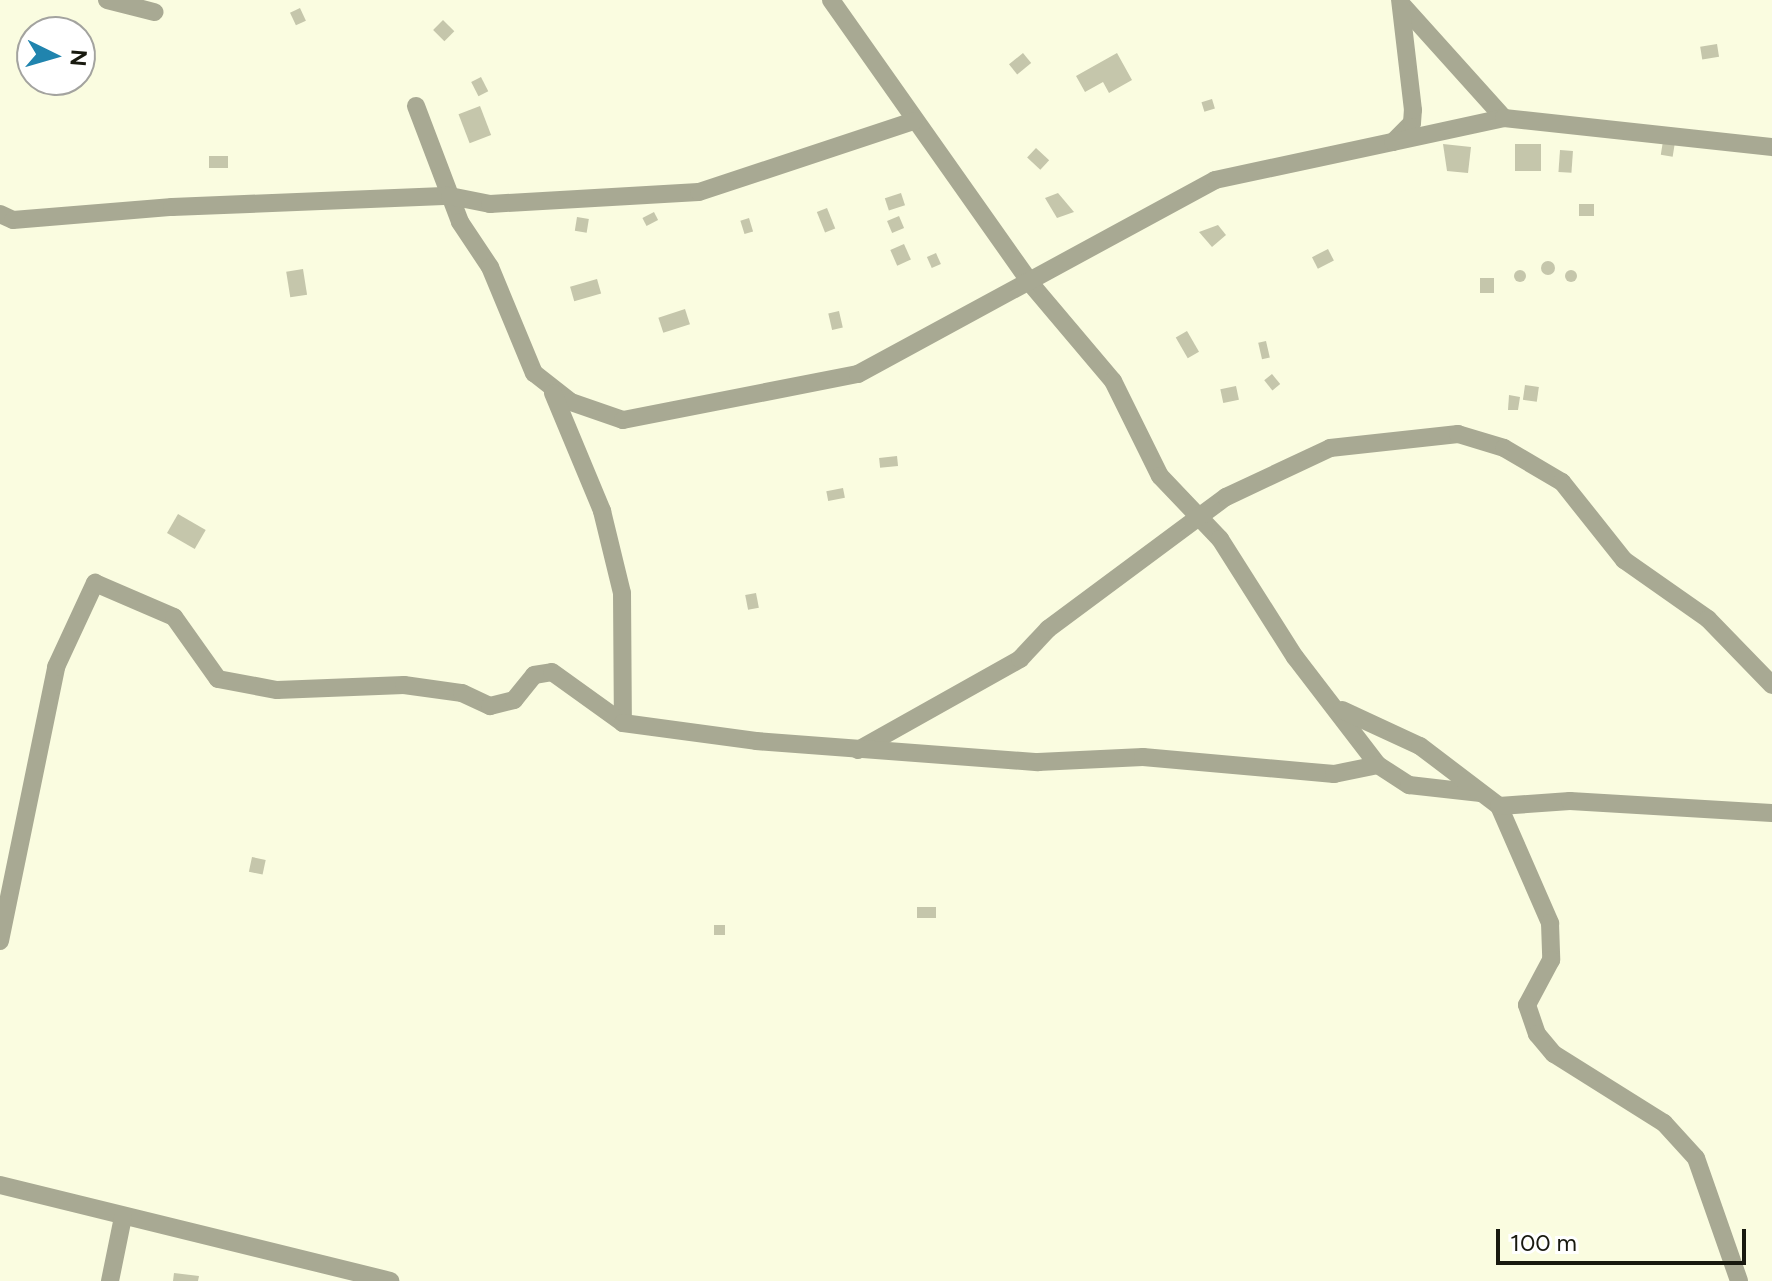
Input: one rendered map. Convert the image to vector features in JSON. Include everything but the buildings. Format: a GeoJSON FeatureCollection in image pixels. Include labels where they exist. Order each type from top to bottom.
{"type":"FeatureCollection","features":[{"type":"Feature","properties":{"kind":"street"},"geometry":{"type":"LineString","coordinates":[[107,0],[154,12]]}},
{"type":"Feature","properties":{"kind":"street"},"geometry":{"type":"LineString","coordinates":[[831,0],[1031,284],[1095,355],[1142,450],[1242,569],[1295,657],[1342,710],[1378,765],[1409,785],[1479,793]]}},
{"type":"Feature","properties":{"kind":"street"},"geometry":{"type":"LineString","coordinates":[[1401,2],[1504,118]]}},
{"type":"Feature","properties":{"kind":"street"},"geometry":{"type":"LineString","coordinates":[[1393,142],[1412,123],[1413,110],[1401,2]]}},
{"type":"Feature","properties":{"kind":"street"},"geometry":{"type":"LineString","coordinates":[[416,106],[450,196],[490,267],[534,373],[552,390],[596,415],[623,420],[842,380],[1031,284],[1215,180],[1504,118],[1772,147]]}},
{"type":"Feature","properties":{"kind":"street"},"geometry":{"type":"LineString","coordinates":[[0,214],[54,219],[450,196],[490,204],[699,192],[914,121]]}},
{"type":"Feature","properties":{"kind":"street"},"geometry":{"type":"LineString","coordinates":[[552,390],[602,511],[622,593],[623,723]]}},
{"type":"Feature","properties":{"kind":"street"},"geometry":{"type":"LineString","coordinates":[[858,750],[1020,659],[1048,629],[1176,536],[1195,514],[1330,448],[1475,438],[1562,482],[1624,560],[1708,619],[1772,685]]}},
{"type":"Feature","properties":{"kind":"street"},"geometry":{"type":"LineString","coordinates":[[0,941],[56,667],[95,583],[174,617],[218,679],[277,690],[404,685],[462,693],[490,706],[514,700],[534,675],[552,672],[623,723],[858,750],[1038,762],[1143,757],[1334,774],[1378,765]]}},
{"type":"Feature","properties":{"kind":"street"},"geometry":{"type":"LineString","coordinates":[[1342,710],[1420,746],[1499,806],[1550,923],[1551,960],[1527,1005],[1537,1034],[1554,1054],[1664,1123],[1696,1158],[1739,1281]]}},
{"type":"Feature","properties":{"kind":"street"},"geometry":{"type":"LineString","coordinates":[[1499,806],[1570,801],[1772,813]]}},
{"type":"Feature","properties":{"kind":"street"},"geometry":{"type":"LineString","coordinates":[[0,1185],[390,1281]]}},
{"type":"Feature","properties":{"kind":"street"},"geometry":{"type":"LineString","coordinates":[[110,1281],[123,1217]]}}]}
